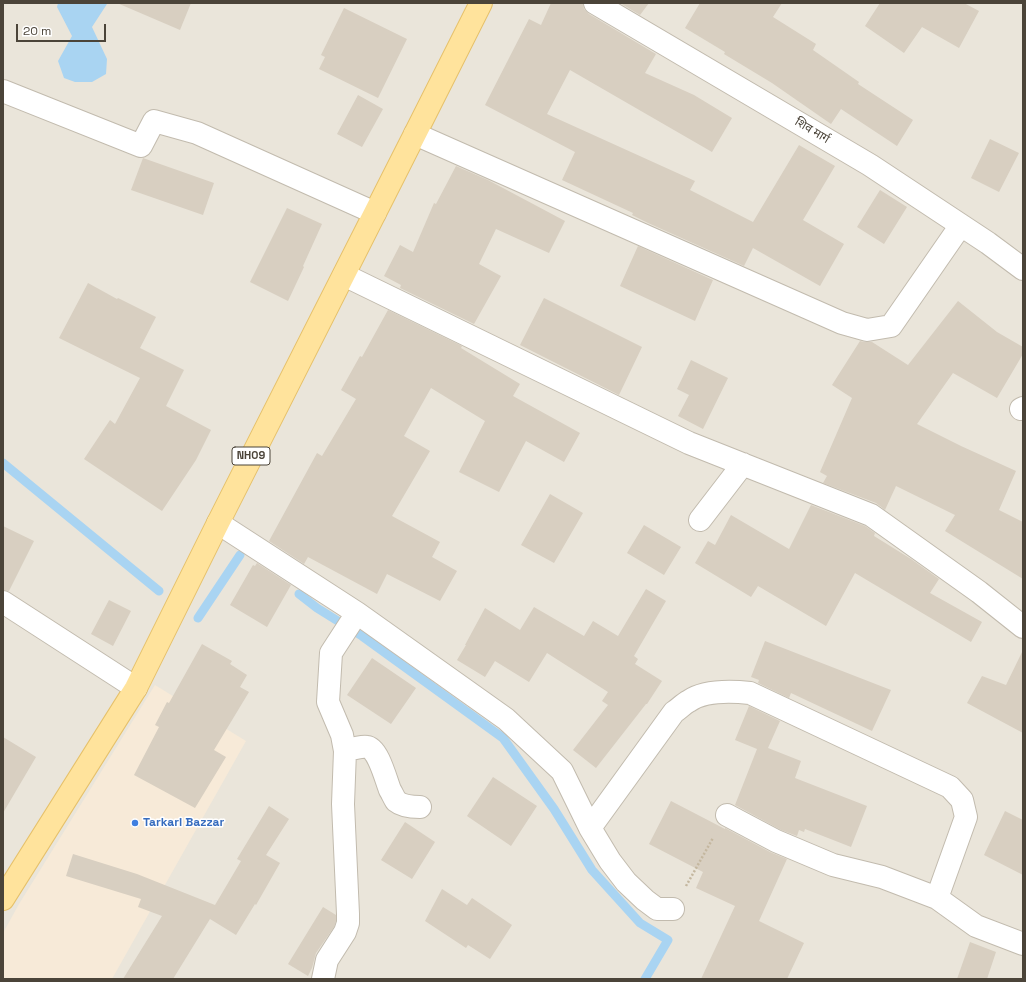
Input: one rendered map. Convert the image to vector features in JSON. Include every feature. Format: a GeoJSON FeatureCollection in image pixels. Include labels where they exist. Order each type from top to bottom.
{"type":"FeatureCollection","features":[{"type":"Feature","properties":{"kind":"main road","name":"NH09"},"geometry":{"type":"LineString","coordinates":[[3,899],[136,688],[481,3]]}},
{"type":"Feature","properties":{"kind":"street","name":"शिव मार्ग"},"geometry":{"type":"LineString","coordinates":[[595,3],[870,165],[988,243],[1023,270]]}},
{"type":"Feature","properties":{"kind":"street"},"geometry":{"type":"LineString","coordinates":[[3,92],[141,146],[154,121],[197,133],[375,213]]}},
{"type":"Feature","properties":{"kind":"street"},"geometry":{"type":"LineString","coordinates":[[415,134],[842,323],[868,330],[891,326],[961,225]]}},
{"type":"Feature","properties":{"kind":"street"},"geometry":{"type":"LineString","coordinates":[[344,275],[689,443],[871,515],[980,592],[1023,627]]}},
{"type":"Feature","properties":{"kind":"street"},"geometry":{"type":"LineString","coordinates":[[700,520],[743,464]]}},
{"type":"Feature","properties":{"kind":"street"},"geometry":{"type":"LineString","coordinates":[[218,523],[356,614],[506,719],[562,772],[590,828],[610,861],[626,882],[657,909],[673,909]]}},
{"type":"Feature","properties":{"kind":"street"},"geometry":{"type":"LineString","coordinates":[[3,602],[136,688]]}},
{"type":"Feature","properties":{"kind":"street"},"geometry":{"type":"LineString","coordinates":[[323,979],[327,960],[345,932],[348,923],[343,804],[345,751],[342,735],[328,702],[331,653],[356,614]]}},
{"type":"Feature","properties":{"kind":"street"},"geometry":{"type":"LineString","coordinates":[[590,828],[674,712],[689,700],[703,695],[736,691],[750,693],[950,787],[962,800],[966,817],[937,898]]}},
{"type":"Feature","properties":{"kind":"street"},"geometry":{"type":"LineString","coordinates":[[345,751],[367,747],[372,750],[376,755],[388,786],[396,801],[408,806],[420,807]]}},
{"type":"Feature","properties":{"kind":"street"},"geometry":{"type":"LineString","coordinates":[[727,815],[776,841],[833,865],[882,877],[937,898],[976,926],[1023,944]]}},
{"type":"Feature","properties":{"kind":"path"},"geometry":{"type":"LineString","coordinates":[[673,909],[727,815]]}},
{"type":"Feature","properties":{"kind":"shaded area"},"geometry":{"type":"Polygon","coordinates":[[[3,3],[1023,3],[1023,979],[3,979],[3,3]]]}},
{"type":"Feature","properties":{"kind":"shaded area","name":"Tarkari Bazzar"},"geometry":{"type":"Polygon","coordinates":[[[155,685],[246,741],[112,979],[3,979],[3,933],[19,904],[155,685]]]}},
{"type":"Feature","properties":{"kind":"water"},"geometry":{"type":"Polygon","coordinates":[[[58,3],[107,4],[92,27],[107,59],[106,74],[92,82],[75,82],[64,78],[58,61],[72,36],[57,7],[58,3]]]}},
{"type":"Feature","properties":{"kind":"building"},"geometry":{"type":"Polygon","coordinates":[[[117,3],[191,3],[180,30],[117,3]]]}},
{"type":"Feature","properties":{"kind":"building"},"geometry":{"type":"Polygon","coordinates":[[[551,3],[583,3],[584,9],[589,14],[656,54],[645,73],[694,95],[732,118],[712,152],[570,70],[547,114],[695,181],[690,190],[753,222],[799,145],[835,166],[803,220],[844,244],[820,286],[753,248],[744,266],[648,223],[632,215],[633,213],[562,180],[575,152],[485,105],[529,19],[541,25],[551,3]]]}},
{"type":"Feature","properties":{"kind":"building"},"geometry":{"type":"Polygon","coordinates":[[[620,3],[649,3],[640,15],[620,3]]]}},
{"type":"Feature","properties":{"kind":"building"},"geometry":{"type":"Polygon","coordinates":[[[700,3],[782,3],[773,17],[816,44],[813,50],[859,82],[858,84],[913,120],[897,146],[841,109],[831,124],[772,83],[724,54],[725,52],[685,28],[700,3]]]}},
{"type":"Feature","properties":{"kind":"building"},"geometry":{"type":"Polygon","coordinates":[[[880,3],[964,3],[979,11],[959,48],[922,27],[904,53],[865,26],[880,3]]]}},
{"type":"Feature","properties":{"kind":"building"},"geometry":{"type":"Polygon","coordinates":[[[344,8],[407,39],[378,98],[319,69],[325,57],[321,55],[344,8]]]}},
{"type":"Feature","properties":{"kind":"building"},"geometry":{"type":"Polygon","coordinates":[[[358,95],[383,109],[362,147],[337,134],[358,95]]]}},
{"type":"Feature","properties":{"kind":"building"},"geometry":{"type":"Polygon","coordinates":[[[990,139],[1019,153],[999,192],[971,178],[990,139]]]}},
{"type":"Feature","properties":{"kind":"building"},"geometry":{"type":"Polygon","coordinates":[[[143,158],[214,183],[203,215],[131,190],[143,158]]]}},
{"type":"Feature","properties":{"kind":"building"},"geometry":{"type":"Polygon","coordinates":[[[456,166],[488,180],[565,221],[549,253],[496,229],[479,264],[501,276],[474,324],[400,288],[401,285],[384,276],[400,245],[413,252],[434,203],[436,204],[456,166]]]}},
{"type":"Feature","properties":{"kind":"building"},"geometry":{"type":"Polygon","coordinates":[[[880,190],[907,207],[884,244],[857,227],[880,190]]]}},
{"type":"Feature","properties":{"kind":"building"},"geometry":{"type":"Polygon","coordinates":[[[287,208],[322,224],[288,301],[250,282],[287,208]]]}},
{"type":"Feature","properties":{"kind":"building"},"geometry":{"type":"Polygon","coordinates":[[[638,246],[713,280],[695,321],[620,286],[638,246]]]}},
{"type":"Feature","properties":{"kind":"building"},"geometry":{"type":"Polygon","coordinates":[[[88,283],[117,299],[118,298],[156,317],[140,348],[184,370],[166,406],[211,430],[196,460],[162,511],[84,459],[110,420],[115,424],[140,378],[59,338],[88,283]]]}},
{"type":"Feature","properties":{"kind":"building"},"geometry":{"type":"Polygon","coordinates":[[[544,298],[642,347],[619,395],[520,345],[544,298]]]}},
{"type":"Feature","properties":{"kind":"building"},"geometry":{"type":"Polygon","coordinates":[[[958,301],[997,332],[1023,347],[1023,354],[997,398],[953,373],[917,424],[1016,471],[999,510],[1023,522],[1023,579],[945,531],[955,515],[896,486],[885,510],[876,503],[823,483],[827,476],[820,472],[852,398],[832,385],[860,341],[872,342],[908,365],[958,301]]]}},
{"type":"Feature","properties":{"kind":"building"},"geometry":{"type":"Polygon","coordinates":[[[388,310],[462,346],[461,348],[520,384],[513,396],[580,433],[564,462],[526,441],[499,492],[459,472],[485,421],[431,388],[404,436],[430,451],[392,516],[440,542],[432,557],[457,571],[440,601],[387,574],[377,594],[308,557],[304,564],[269,541],[317,453],[322,456],[356,399],[341,390],[360,356],[362,357],[388,310]]]}},
{"type":"Feature","properties":{"kind":"building"},"geometry":{"type":"Polygon","coordinates":[[[691,360],[728,378],[703,429],[678,416],[689,395],[677,389],[691,360]]]}},
{"type":"Feature","properties":{"kind":"building"},"geometry":{"type":"Polygon","coordinates":[[[550,494],[583,513],[554,563],[521,545],[550,494]]]}},
{"type":"Feature","properties":{"kind":"building"},"geometry":{"type":"Polygon","coordinates":[[[811,505],[865,526],[875,533],[874,536],[911,559],[939,579],[930,593],[982,622],[971,642],[855,573],[826,626],[758,586],[751,597],[695,563],[708,541],[715,545],[731,515],[789,549],[811,505]]]}},
{"type":"Feature","properties":{"kind":"building"},"geometry":{"type":"Polygon","coordinates":[[[644,525],[681,547],[664,575],[627,553],[644,525]]]}},
{"type":"Feature","properties":{"kind":"building"},"geometry":{"type":"Polygon","coordinates":[[[3,526],[34,541],[9,591],[3,590],[3,526]]]}},
{"type":"Feature","properties":{"kind":"building"},"geometry":{"type":"Polygon","coordinates":[[[257,563],[291,585],[267,627],[230,605],[253,565],[255,566],[257,563]]]}},
{"type":"Feature","properties":{"kind":"building"},"geometry":{"type":"Polygon","coordinates":[[[646,589],[666,601],[634,656],[638,659],[635,664],[662,681],[647,704],[596,768],[573,750],[608,705],[602,701],[608,692],[547,653],[529,682],[495,661],[485,677],[457,660],[485,608],[520,630],[534,607],[584,636],[593,621],[618,636],[646,589]]]}},
{"type":"Feature","properties":{"kind":"building"},"geometry":{"type":"Polygon","coordinates":[[[109,600],[131,611],[113,646],[91,634],[109,600]]]}},
{"type":"Feature","properties":{"kind":"building"},"geometry":{"type":"Polygon","coordinates":[[[765,641],[891,690],[872,731],[791,693],[789,698],[758,683],[759,680],[751,677],[765,641]]]}},
{"type":"Feature","properties":{"kind":"building"},"geometry":{"type":"Polygon","coordinates":[[[202,644],[232,661],[230,664],[247,675],[240,687],[249,692],[214,750],[226,757],[195,808],[134,775],[159,727],[155,725],[202,644]]]}},
{"type":"Feature","properties":{"kind":"building"},"geometry":{"type":"Polygon","coordinates":[[[1023,650],[1023,733],[967,703],[982,676],[1006,685],[1023,650]]]}},
{"type":"Feature","properties":{"kind":"building"},"geometry":{"type":"Polygon","coordinates":[[[372,658],[416,688],[391,724],[347,695],[372,658]]]}},
{"type":"Feature","properties":{"kind":"building"},"geometry":{"type":"Polygon","coordinates":[[[749,706],[780,721],[768,748],[801,761],[795,778],[867,806],[851,847],[805,829],[804,832],[799,830],[797,836],[781,830],[735,805],[757,749],[735,740],[749,706]]]}},
{"type":"Feature","properties":{"kind":"building"},"geometry":{"type":"Polygon","coordinates":[[[3,737],[36,757],[3,813],[3,737]]]}},
{"type":"Feature","properties":{"kind":"building"},"geometry":{"type":"Polygon","coordinates":[[[493,777],[537,806],[511,846],[467,816],[493,777]]]}},
{"type":"Feature","properties":{"kind":"building"},"geometry":{"type":"Polygon","coordinates":[[[671,801],[770,852],[787,859],[759,921],[804,943],[787,979],[701,979],[735,906],[696,888],[703,872],[649,844],[671,801]]]}},
{"type":"Feature","properties":{"kind":"building"},"geometry":{"type":"Polygon","coordinates":[[[269,806],[289,819],[266,855],[280,863],[256,905],[255,904],[236,935],[210,919],[173,979],[123,979],[162,916],[138,907],[141,899],[66,876],[73,854],[137,874],[215,905],[241,861],[237,859],[269,806]]]}},
{"type":"Feature","properties":{"kind":"building"},"geometry":{"type":"Polygon","coordinates":[[[1005,811],[1023,820],[1023,875],[984,855],[1005,811]]]}},
{"type":"Feature","properties":{"kind":"building"},"geometry":{"type":"Polygon","coordinates":[[[405,822],[435,842],[412,879],[381,860],[405,822]]]}},
{"type":"Feature","properties":{"kind":"building"},"geometry":{"type":"Polygon","coordinates":[[[442,889],[467,905],[472,898],[512,925],[490,959],[468,945],[466,948],[425,921],[442,889]]]}},
{"type":"Feature","properties":{"kind":"building"},"geometry":{"type":"Polygon","coordinates":[[[323,907],[336,915],[336,921],[334,927],[316,953],[308,976],[288,964],[323,907]]]}},
{"type":"Feature","properties":{"kind":"building"},"geometry":{"type":"Polygon","coordinates":[[[970,942],[996,952],[987,979],[957,979],[970,942]]]}},
{"type":"Feature","properties":{"kind":"waterway"},"geometry":{"type":"LineString","coordinates":[[3,463],[159,591]]}},
{"type":"Feature","properties":{"kind":"waterway"},"geometry":{"type":"LineString","coordinates":[[198,618],[240,555]]}},
{"type":"Feature","properties":{"kind":"waterway"},"geometry":{"type":"LineString","coordinates":[[299,594],[317,608],[362,636],[503,738],[554,809],[592,870],[640,923],[668,940],[645,979]]}},
{"type":"Feature","properties":{"kind":"place","name":"Tarkari Bazzar"},"geometry":{"type":"Point","coordinates":[135,823]}}]}
